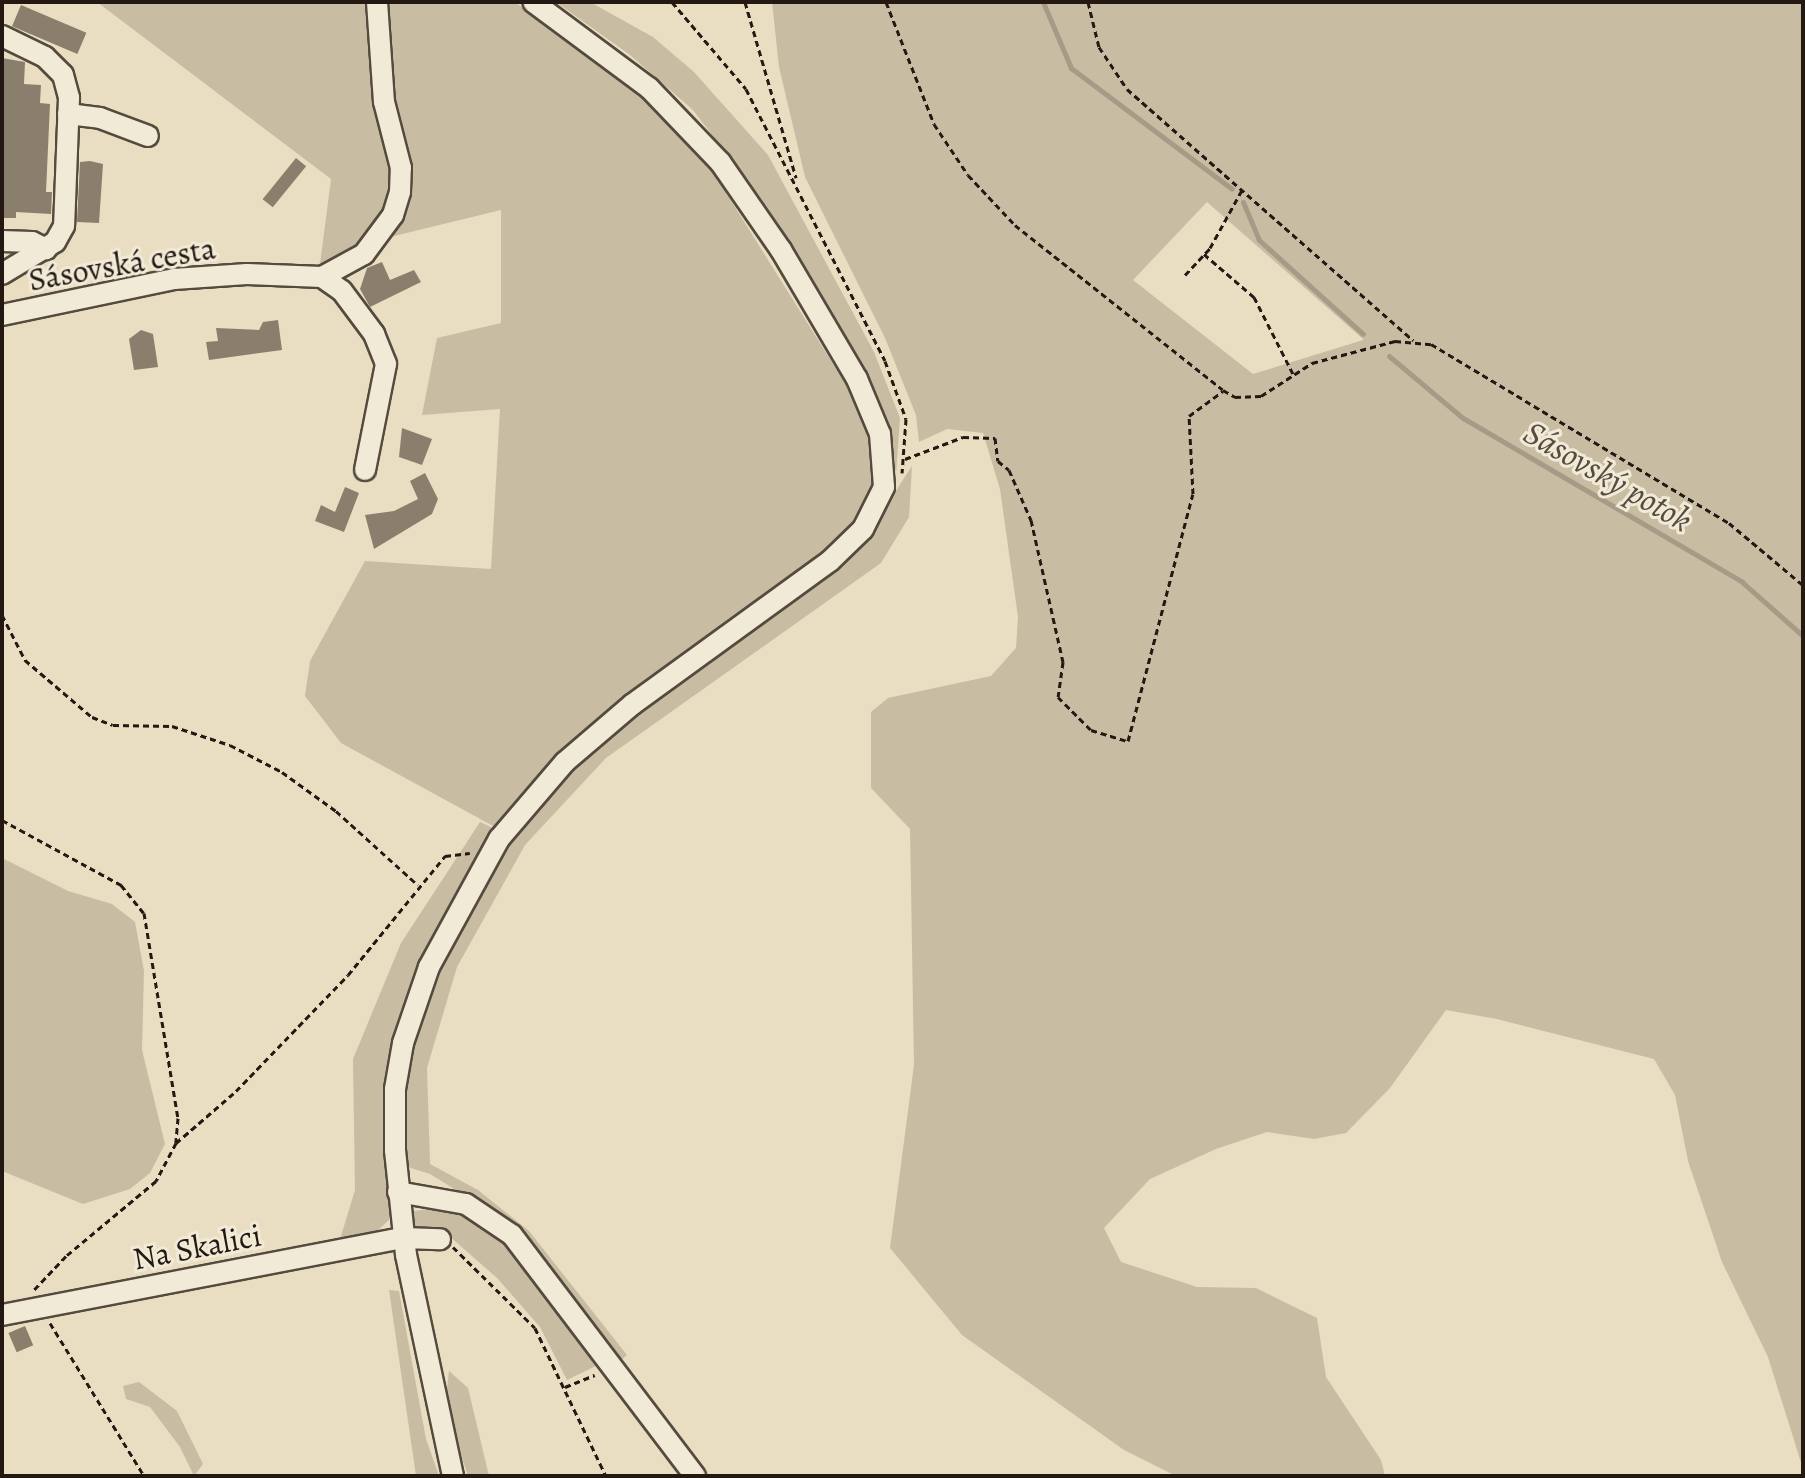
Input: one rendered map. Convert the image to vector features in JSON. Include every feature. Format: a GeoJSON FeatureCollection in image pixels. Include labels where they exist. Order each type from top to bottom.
{"type":"FeatureCollection","features":[{"type":"Feature","properties":{"kind":"street"},"geometry":{"type":"LineString","coordinates":[[365,470],[386,364],[374,334],[342,291],[322,277],[364,254],[393,215],[400,192],[401,168],[384,102],[377,2]]}},
{"type":"Feature","properties":{"kind":"street"},"geometry":{"type":"LineString","coordinates":[[453,1476],[403,1238],[398,1192],[395,1102],[403,1043],[429,967],[490,853],[533,796],[582,745],[830,561],[863,529],[881,497],[884,452],[867,400],[827,323],[743,196],[671,106],[533,2]]}},
{"type":"Feature","properties":{"kind":"street"},"geometry":{"type":"LineString","coordinates":[[2,36],[45,57],[63,75],[68,114],[64,226],[46,249],[2,274]]}},
{"type":"Feature","properties":{"kind":"street"},"geometry":{"type":"LineString","coordinates":[[68,114],[100,118],[148,136]]}},
{"type":"Feature","properties":{"kind":"street"},"geometry":{"type":"LineString","coordinates":[[2,241],[32,242],[46,249]]}},
{"type":"Feature","properties":{"kind":"street","name":"Sásovská cesta"},"geometry":{"type":"LineString","coordinates":[[2,315],[185,278],[322,277]]}},
{"type":"Feature","properties":{"kind":"street"},"geometry":{"type":"LineString","coordinates":[[398,1192],[466,1204],[512,1235],[695,1476]]}},
{"type":"Feature","properties":{"kind":"street","name":"Na Skalici"},"geometry":{"type":"LineString","coordinates":[[8,1314],[403,1238],[440,1239]]}},
{"type":"Feature","properties":{"kind":"path"},"geometry":{"type":"LineString","coordinates":[[672,2],[746,89],[799,186],[885,361],[906,419],[905,459],[897,487],[881,497]]}},
{"type":"Feature","properties":{"kind":"path"},"geometry":{"type":"LineString","coordinates":[[745,2],[766,88],[799,186]]}},
{"type":"Feature","properties":{"kind":"path"},"geometry":{"type":"LineString","coordinates":[[886,2],[934,124],[968,175],[1015,225],[1223,390],[1235,397],[1261,396],[1293,374],[1326,359],[1413,340]]}},
{"type":"Feature","properties":{"kind":"path"},"geometry":{"type":"LineString","coordinates":[[1088,2],[1099,47],[1127,89],[1243,188],[1331,273],[1413,340],[1449,353],[1729,523],[1803,585]]}},
{"type":"Feature","properties":{"kind":"path"},"geometry":{"type":"LineString","coordinates":[[1185,275],[1204,254],[1243,188]]}},
{"type":"Feature","properties":{"kind":"path"},"geometry":{"type":"LineString","coordinates":[[1204,254],[1254,297],[1293,374]]}},
{"type":"Feature","properties":{"kind":"path"},"geometry":{"type":"LineString","coordinates":[[905,459],[963,437],[995,438],[998,461],[1009,470],[1031,520],[1063,662],[1058,697],[1091,730],[1128,741],[1193,494],[1189,416],[1223,390]]}},
{"type":"Feature","properties":{"kind":"path"},"geometry":{"type":"LineString","coordinates":[[2,615],[25,660],[92,717],[113,725],[172,726],[230,745],[282,772],[336,811],[418,885]]}},
{"type":"Feature","properties":{"kind":"path"},"geometry":{"type":"LineString","coordinates":[[2,820],[121,885],[144,913],[178,1118],[176,1143]]}},
{"type":"Feature","properties":{"kind":"path"},"geometry":{"type":"LineString","coordinates":[[8,1314],[66,1256],[156,1181],[176,1143],[246,1080],[348,975],[418,885],[445,856],[490,853]]}},
{"type":"Feature","properties":{"kind":"path"},"geometry":{"type":"LineString","coordinates":[[440,1239],[535,1328],[606,1476]]}},
{"type":"Feature","properties":{"kind":"path"},"geometry":{"type":"LineString","coordinates":[[39,1307],[144,1476]]}},
{"type":"Feature","properties":{"kind":"path"},"geometry":{"type":"LineString","coordinates":[[564,1387],[612,1365]]}},
{"type":"Feature","properties":{"kind":"shaded area"},"geometry":{"type":"Polygon","coordinates":[[[97,2],[371,2],[395,173],[384,215],[360,248],[320,264],[331,179],[97,2]]]}},
{"type":"Feature","properties":{"kind":"shaded area"},"geometry":{"type":"Polygon","coordinates":[[[384,2],[515,2],[664,112],[708,164],[855,399],[872,439],[877,482],[868,507],[843,535],[802,571],[602,716],[495,827],[341,743],[305,696],[310,661],[365,561],[491,569],[500,409],[422,415],[437,338],[501,323],[501,210],[390,237],[403,209],[384,2]]]}},
{"type":"Feature","properties":{"kind":"shaded area"},"geometry":{"type":"Polygon","coordinates":[[[556,2],[590,2],[653,37],[694,72],[768,155],[874,352],[900,418],[896,475],[890,429],[866,371],[742,174],[693,110],[630,55],[556,2]]]}},
{"type":"Feature","properties":{"kind":"shaded area"},"geometry":{"type":"Polygon","coordinates":[[[772,2],[1803,2],[1803,1469],[1768,1357],[1722,1262],[1688,1161],[1675,1095],[1654,1059],[1497,1019],[1446,1010],[1390,1088],[1346,1133],[1314,1139],[1267,1132],[1216,1149],[1150,1179],[1104,1228],[1121,1262],[1197,1287],[1256,1288],[1317,1318],[1326,1377],[1381,1460],[1385,1476],[1176,1476],[1124,1450],[962,1335],[890,1248],[914,1065],[910,829],[871,788],[871,712],[888,698],[991,676],[1016,648],[1018,617],[1000,489],[983,433],[947,429],[919,442],[916,415],[885,338],[805,177],[779,67],[772,2]],[[1207,202],[1133,280],[1253,374],[1363,339],[1207,202]]]}},
{"type":"Feature","properties":{"kind":"shaded area"},"geometry":{"type":"Polygon","coordinates":[[[912,466],[909,517],[881,563],[606,758],[525,845],[457,967],[427,1068],[430,1164],[478,1190],[529,1231],[627,1355],[619,1362],[498,1216],[430,1174],[401,1165],[402,1110],[420,1010],[443,955],[503,847],[544,795],[613,729],[862,543],[912,466]]]}},
{"type":"Feature","properties":{"kind":"shaded area"},"geometry":{"type":"Polygon","coordinates":[[[480,822],[493,828],[421,962],[389,1069],[390,1219],[365,1242],[338,1246],[355,1190],[353,1059],[401,943],[480,822]]]}},
{"type":"Feature","properties":{"kind":"shaded area"},"geometry":{"type":"Polygon","coordinates":[[[2,858],[68,891],[112,904],[135,922],[144,971],[142,1050],[165,1144],[150,1173],[130,1189],[83,1204],[2,1171],[2,858]]]}},
{"type":"Feature","properties":{"kind":"shaded area"},"geometry":{"type":"Polygon","coordinates":[[[448,1207],[466,1211],[509,1240],[604,1362],[567,1380],[540,1327],[497,1278],[448,1235],[411,1225],[414,1211],[448,1207]]]}},
{"type":"Feature","properties":{"kind":"shaded area"},"geometry":{"type":"Polygon","coordinates":[[[389,1290],[399,1291],[426,1439],[439,1476],[416,1476],[389,1290]]]}},
{"type":"Feature","properties":{"kind":"shaded area"},"geometry":{"type":"Polygon","coordinates":[[[449,1371],[468,1388],[489,1476],[468,1476],[445,1407],[449,1371]]]}},
{"type":"Feature","properties":{"kind":"shaded area"},"geometry":{"type":"Polygon","coordinates":[[[139,1382],[177,1411],[203,1464],[194,1476],[180,1447],[150,1407],[126,1399],[123,1386],[139,1382]]]}},
{"type":"Feature","properties":{"kind":"building"},"geometry":{"type":"Polygon","coordinates":[[[21,5],[86,33],[77,54],[12,26],[21,5]]]}},
{"type":"Feature","properties":{"kind":"building"},"geometry":{"type":"Polygon","coordinates":[[[2,58],[25,62],[24,84],[41,85],[40,103],[50,104],[46,192],[52,192],[51,214],[16,212],[16,218],[2,218],[2,58]]]}},
{"type":"Feature","properties":{"kind":"building"},"geometry":{"type":"Polygon","coordinates":[[[296,158],[306,166],[273,207],[263,199],[296,158]]]}},
{"type":"Feature","properties":{"kind":"building"},"geometry":{"type":"Polygon","coordinates":[[[80,162],[103,164],[99,223],[77,222],[80,162]]]}},
{"type":"Feature","properties":{"kind":"building"},"geometry":{"type":"Polygon","coordinates":[[[382,262],[390,280],[414,270],[421,282],[370,307],[360,289],[367,268],[382,262]]]}},
{"type":"Feature","properties":{"kind":"building"},"geometry":{"type":"Polygon","coordinates":[[[278,320],[282,350],[209,360],[206,342],[218,341],[216,328],[259,330],[263,322],[278,320]]]}},
{"type":"Feature","properties":{"kind":"building"},"geometry":{"type":"Polygon","coordinates":[[[141,330],[153,334],[158,367],[134,370],[129,339],[141,330]]]}},
{"type":"Feature","properties":{"kind":"building"},"geometry":{"type":"Polygon","coordinates":[[[402,428],[432,439],[422,465],[399,457],[402,428]]]}},
{"type":"Feature","properties":{"kind":"building"},"geometry":{"type":"Polygon","coordinates":[[[425,473],[438,499],[432,514],[374,549],[365,515],[394,511],[418,499],[410,481],[425,473]]]}},
{"type":"Feature","properties":{"kind":"building"},"geometry":{"type":"Polygon","coordinates":[[[345,487],[359,493],[344,532],[315,521],[321,505],[335,512],[345,487]]]}},
{"type":"Feature","properties":{"kind":"building"},"geometry":{"type":"Polygon","coordinates":[[[25,1326],[33,1345],[17,1352],[8,1333],[25,1326]]]}},
{"type":"Feature","properties":{"kind":"waterway","name":"Sásovský potok"},"geometry":{"type":"LineString","coordinates":[[1043,2],[1071,68],[1232,189]]}},
{"type":"Feature","properties":{"kind":"waterway","name":"Sásovský potok"},"geometry":{"type":"LineString","coordinates":[[1243,202],[1259,240],[1363,334]]}},
{"type":"Feature","properties":{"kind":"waterway","name":"Sásovský potok"},"geometry":{"type":"LineString","coordinates":[[1389,356],[1463,418],[1742,582],[1803,636]]}}]}
